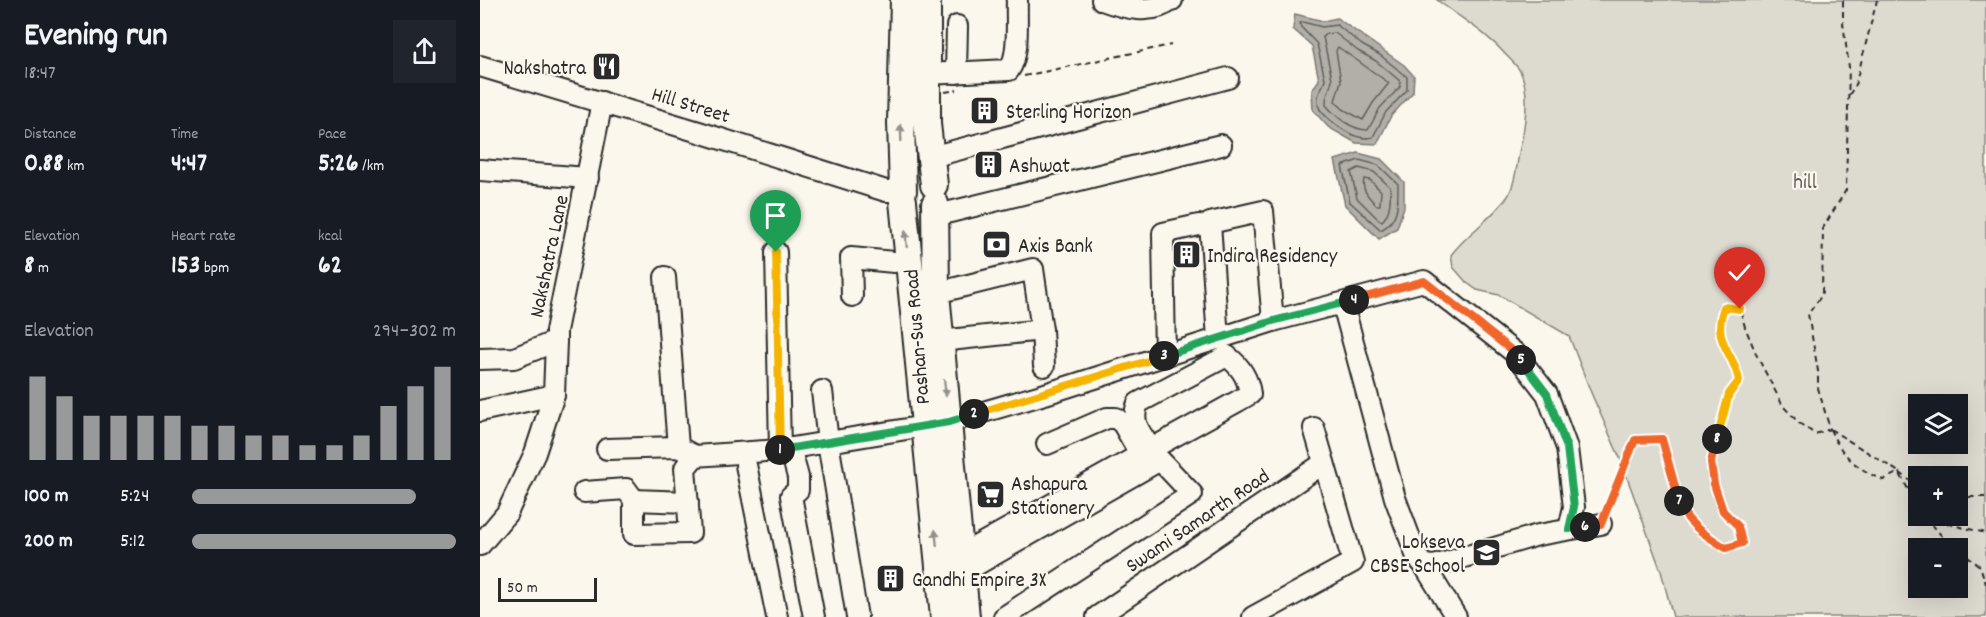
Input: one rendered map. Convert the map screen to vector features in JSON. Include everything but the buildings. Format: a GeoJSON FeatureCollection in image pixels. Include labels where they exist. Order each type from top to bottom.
{"type":"FeatureCollection","features":[{"type":"Feature","properties":{"kind":"main road","name":"Pashan-Sus Road"},"geometry":{"type":"LineString","coordinates":[[904,0],[897,194],[961,564],[966,617]]}},
{"type":"Feature","properties":{"kind":"main road","name":"Pashan-Sus Road"},"geometry":{"type":"LineString","coordinates":[[927,0],[926,85],[940,341],[936,424],[944,617]]}},
{"type":"Feature","properties":{"kind":"main road"},"geometry":{"type":"LineString","coordinates":[[897,194],[913,179],[921,177],[928,179],[934,202]]}},
{"type":"Feature","properties":{"kind":"street"},"geometry":{"type":"LineString","coordinates":[[926,85],[959,81],[1009,70],[1015,54],[1017,0]]}},
{"type":"Feature","properties":{"kind":"street"},"geometry":{"type":"LineString","coordinates":[[1102,0],[1127,9],[1163,7],[1172,0]]}},
{"type":"Feature","properties":{"kind":"street"},"geometry":{"type":"LineString","coordinates":[[957,26],[959,81]]}},
{"type":"Feature","properties":{"kind":"street","name":"Hill Street"},"geometry":{"type":"LineString","coordinates":[[480,66],[897,194]]}},
{"type":"Feature","properties":{"kind":"street"},"geometry":{"type":"LineString","coordinates":[[931,157],[1228,78]]}},
{"type":"Feature","properties":{"kind":"street","name":"Nakshatra Lane"},"geometry":{"type":"LineString","coordinates":[[480,359],[514,358],[556,341],[556,331],[602,102]]}},
{"type":"Feature","properties":{"kind":"street"},"geometry":{"type":"LineString","coordinates":[[934,202],[1221,145]]}},
{"type":"Feature","properties":{"kind":"street"},"geometry":{"type":"LineString","coordinates":[[480,170],[588,178]]}},
{"type":"Feature","properties":{"kind":"street"},"geometry":{"type":"LineString","coordinates":[[1218,339],[1210,223],[1263,211],[1273,321]]}},
{"type":"Feature","properties":{"kind":"street"},"geometry":{"type":"LineString","coordinates":[[1165,356],[1162,233],[1198,225]]}},
{"type":"Feature","properties":{"kind":"street"},"geometry":{"type":"LineString","coordinates":[[776,252],[785,449],[798,477],[798,490],[791,496],[814,617]]}},
{"type":"Feature","properties":{"kind":"street"},"geometry":{"type":"LineString","coordinates":[[852,296],[850,258],[894,262]]}},
{"type":"Feature","properties":{"kind":"street"},"geometry":{"type":"LineString","coordinates":[[936,293],[1033,269],[1042,330],[1044,366]]}},
{"type":"Feature","properties":{"kind":"street"},"geometry":{"type":"LineString","coordinates":[[584,492],[626,489],[634,500],[634,534],[690,532],[686,452],[665,277]]}},
{"type":"Feature","properties":{"kind":"street"},"geometry":{"type":"LineString","coordinates":[[607,449],[686,452],[785,449],[936,424],[1165,356],[1273,321],[1424,281],[1515,353],[1547,394],[1567,448],[1574,507],[1569,529]]}},
{"type":"Feature","properties":{"kind":"street"},"geometry":{"type":"LineString","coordinates":[[1332,306],[1345,312],[1395,498],[1417,557],[1456,617]]}},
{"type":"Feature","properties":{"kind":"street"},"geometry":{"type":"LineString","coordinates":[[940,341],[1042,330]]}},
{"type":"Feature","properties":{"kind":"street"},"geometry":{"type":"LineString","coordinates":[[480,545],[507,513],[535,453],[554,395],[556,341]]}},
{"type":"Feature","properties":{"kind":"street"},"geometry":{"type":"LineString","coordinates":[[961,564],[1146,452],[1250,394],[1244,372],[1235,362],[1227,356],[1138,403],[1133,415],[1146,452]]}},
{"type":"Feature","properties":{"kind":"street"},"geometry":{"type":"LineString","coordinates":[[822,390],[828,442],[857,617]]}},
{"type":"Feature","properties":{"kind":"street"},"geometry":{"type":"LineString","coordinates":[[480,411],[554,395]]}},
{"type":"Feature","properties":{"kind":"street"},"geometry":{"type":"LineString","coordinates":[[1047,444],[1107,418],[1116,418],[1146,452]]}},
{"type":"Feature","properties":{"kind":"street"},"geometry":{"type":"LineString","coordinates":[[1253,617],[1353,562],[1314,428]]}},
{"type":"Feature","properties":{"kind":"street"},"geometry":{"type":"LineString","coordinates":[[961,564],[1160,460],[1192,494],[1004,617]]}},
{"type":"Feature","properties":{"kind":"street","name":"Swami Samarth Road"},"geometry":{"type":"LineString","coordinates":[[1097,617],[1324,463]]}},
{"type":"Feature","properties":{"kind":"street"},"geometry":{"type":"LineString","coordinates":[[746,465],[777,617]]}},
{"type":"Feature","properties":{"kind":"street"},"geometry":{"type":"LineString","coordinates":[[634,500],[688,502]]}},
{"type":"Feature","properties":{"kind":"street"},"geometry":{"type":"LineString","coordinates":[[1424,565],[1434,566],[1538,535],[1601,524]]}},
{"type":"Feature","properties":{"kind":"path"},"geometry":{"type":"LineString","coordinates":[[1843,0],[1850,67],[1846,190],[1823,228],[1822,295],[1808,314],[1818,371],[1818,388],[1837,446],[1865,472],[1883,480],[1899,472]]}},
{"type":"Feature","properties":{"kind":"path"},"geometry":{"type":"LineString","coordinates":[[1848,97],[1855,86],[1877,0]]}},
{"type":"Feature","properties":{"kind":"path"},"geometry":{"type":"LineString","coordinates":[[1020,77],[1171,45]]}},
{"type":"Feature","properties":{"kind":"path"},"geometry":{"type":"LineString","coordinates":[[926,85],[959,81]]}},
{"type":"Feature","properties":{"kind":"path"},"geometry":{"type":"LineString","coordinates":[[1601,524],[1635,440],[1662,439],[1682,512],[1700,532],[1726,548],[1742,543],[1738,526],[1723,511],[1714,484],[1711,462],[1729,394],[1739,381],[1737,369],[1724,346],[1718,324],[1724,307],[1740,309],[1757,356],[1783,406],[1799,423],[1815,434],[1830,429]]}},
{"type":"Feature","properties":{"kind":"path"},"geometry":{"type":"LineString","coordinates":[[1830,429],[1908,479]]}},
{"type":"Feature","properties":{"kind":"path"},"geometry":{"type":"LineString","coordinates":[[1899,472],[1908,489]]}},
{"type":"Feature","properties":{"kind":"path"},"geometry":{"type":"LineString","coordinates":[[1968,497],[1986,497]]}},
{"type":"Feature","properties":{"kind":"path"},"geometry":{"type":"LineString","coordinates":[[1933,526],[1943,538]]}},
{"type":"Feature","properties":{"kind":"path"},"geometry":{"type":"LineString","coordinates":[[1960,526],[1986,533]]}},
{"type":"Feature","properties":{"kind":"path"},"geometry":{"type":"LineString","coordinates":[[1968,557],[1980,566],[1986,584]]}},
{"type":"Feature","properties":{"kind":"green space","name":"hill"},"geometry":{"type":"Polygon","coordinates":[[[1437,0],[1986,0],[1986,617],[1673,617],[1661,571],[1620,458],[1569,336],[1499,295],[1477,290],[1467,283],[1453,267],[1451,255],[1495,212],[1511,191],[1524,130],[1526,109],[1525,89],[1520,71],[1500,48],[1437,0]]]}},
{"type":"Feature","properties":{"kind":"water"},"geometry":{"type":"Polygon","coordinates":[[[1295,14],[1323,21],[1337,18],[1404,65],[1414,76],[1413,92],[1391,116],[1377,144],[1356,143],[1328,127],[1313,110],[1312,90],[1319,80],[1312,46],[1293,29],[1295,14]]]}},
{"type":"Feature","properties":{"kind":"water"},"geometry":{"type":"Polygon","coordinates":[[[1358,153],[1381,159],[1404,182],[1404,207],[1397,228],[1379,239],[1345,205],[1335,160],[1358,153]]]}},
{"type":"Feature","properties":{"kind":"place","name":"Nakshatra"},"geometry":{"type":"Point","coordinates":[607,67]}},
{"type":"Feature","properties":{"kind":"place","name":"Sterling Horizon"},"geometry":{"type":"Point","coordinates":[985,111]}},
{"type":"Feature","properties":{"kind":"place","name":"Ashwat"},"geometry":{"type":"Point","coordinates":[988,165]}},
{"type":"Feature","properties":{"kind":"place","name":"Axis Bank"},"geometry":{"type":"Point","coordinates":[997,245]}},
{"type":"Feature","properties":{"kind":"place","name":"Indira Residency"},"geometry":{"type":"Point","coordinates":[1186,255]}},
{"type":"Feature","properties":{"kind":"place","name":"Ashapura Stationery"},"geometry":{"type":"Point","coordinates":[990,495]}},
{"type":"Feature","properties":{"kind":"place","name":"Lokseva CBSE School"},"geometry":{"type":"Point","coordinates":[1486,553]}},
{"type":"Feature","properties":{"kind":"place","name":"Gandhi Empire 3X"},"geometry":{"type":"Point","coordinates":[891,579]}},
{"type":"Feature","properties":{"kind":"route"},"geometry":{"type":"LineString","coordinates":[[776,252],[780,450],[949,422],[1045,394],[1273,321],[1424,281],[1515,353],[1547,394],[1567,448],[1574,507],[1569,529],[1601,524],[1635,440],[1662,439],[1682,512],[1700,532],[1726,548],[1742,543],[1738,526],[1723,511],[1714,484],[1711,462],[1729,394],[1739,381],[1737,369],[1724,346],[1718,324],[1724,307],[1740,309]]}}]}
